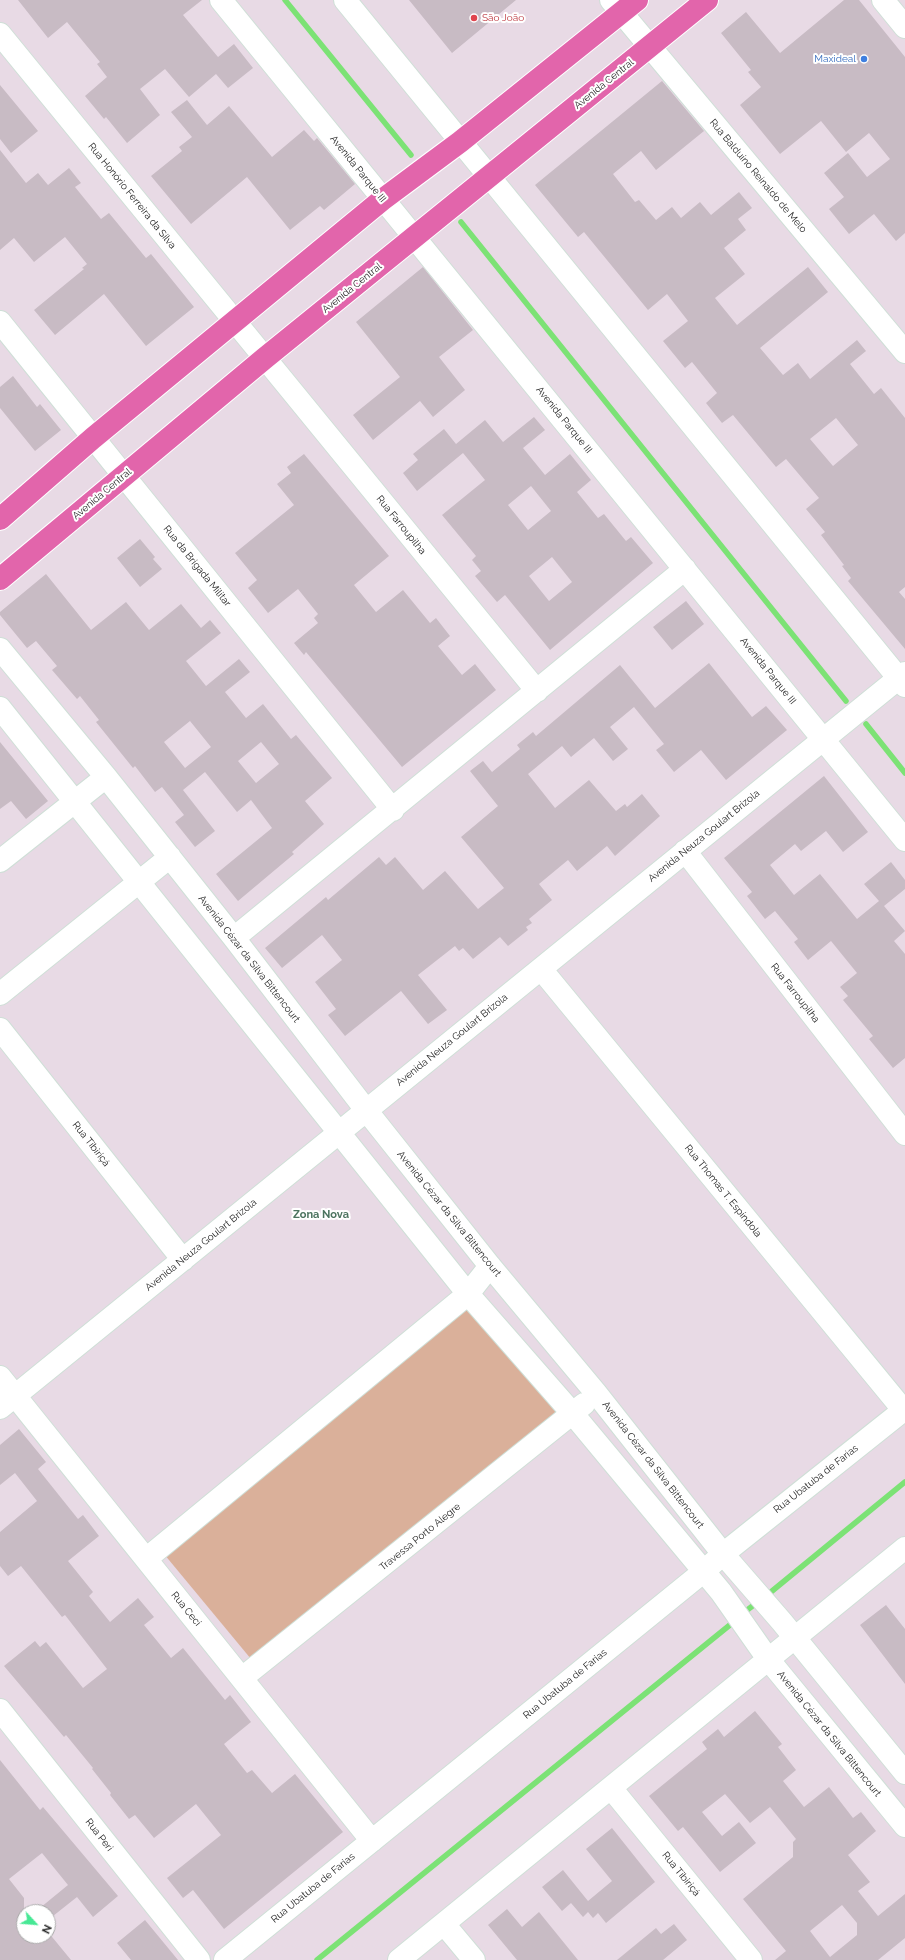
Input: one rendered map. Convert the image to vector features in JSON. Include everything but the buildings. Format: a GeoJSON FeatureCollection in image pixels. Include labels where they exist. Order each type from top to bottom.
{"type":"FeatureCollection","features":[{"type":"Feature","properties":{"kind":"main road","name":"Avenida Central"},"geometry":{"type":"LineString","coordinates":[[0,579],[265,358],[706,0]]}},
{"type":"Feature","properties":{"kind":"main road"},"geometry":{"type":"LineString","coordinates":[[0,520],[93,438],[382,200],[460,142],[623,4]]}},
{"type":"Feature","properties":{"kind":"street","name":"Avenida Parque III"},"geometry":{"type":"LineString","coordinates":[[221,0],[382,200],[415,237],[905,840]]}},
{"type":"Feature","properties":{"kind":"street"},"geometry":{"type":"LineString","coordinates":[[345,0],[460,142],[491,176],[903,679]]}},
{"type":"Feature","properties":{"kind":"street"},"geometry":{"type":"LineString","coordinates":[[883,0],[905,26]]}},
{"type":"Feature","properties":{"kind":"street","name":"Rua Balduíno Reinaldo de Melo"},"geometry":{"type":"LineString","coordinates":[[623,4],[650,46],[905,352]]}},
{"type":"Feature","properties":{"kind":"street","name":"Rua Honório Ferreira da Silva"},"geometry":{"type":"LineString","coordinates":[[0,34],[265,358]]}},
{"type":"Feature","properties":{"kind":"street","name":"Rua da Brigada Militar"},"geometry":{"type":"LineString","coordinates":[[0,322],[393,810]]}},
{"type":"Feature","properties":{"kind":"street","name":"Rua Farroupilha"},"geometry":{"type":"LineString","coordinates":[[265,358],[537,691]]}},
{"type":"Feature","properties":{"kind":"street"},"geometry":{"type":"LineString","coordinates":[[234,938],[393,810],[685,569]]}},
{"type":"Feature","properties":{"kind":"street","name":"Avenida Cézar da Silva Bittencourt"},"geometry":{"type":"LineString","coordinates":[[0,649],[170,857],[366,1110],[490,1266],[596,1393],[729,1561],[788,1630],[905,1773]]}},
{"type":"Feature","properties":{"kind":"street","name":"Avenida Neuza Goulart Brizola"},"geometry":{"type":"LineString","coordinates":[[8,1402],[823,739],[903,679]]}},
{"type":"Feature","properties":{"kind":"street","name":"Avenida Cézar da Silva Bittencourt"},"geometry":{"type":"LineString","coordinates":[[0,708],[468,1294],[573,1414],[721,1592],[768,1659],[905,1826]]}},
{"type":"Feature","properties":{"kind":"street"},"geometry":{"type":"LineString","coordinates":[[0,861],[106,777]]}},
{"type":"Feature","properties":{"kind":"street","name":"Rua Farroupilha"},"geometry":{"type":"LineString","coordinates":[[685,851],[905,1134]]}},
{"type":"Feature","properties":{"kind":"street"},"geometry":{"type":"LineString","coordinates":[[0,994],[170,857]]}},
{"type":"Feature","properties":{"kind":"street","name":"Rua Thomas T. Espíndola"},"geometry":{"type":"LineString","coordinates":[[541,969],[904,1410]]}},
{"type":"Feature","properties":{"kind":"street","name":"Rua Tibiriçá"},"geometry":{"type":"LineString","coordinates":[[0,1028],[182,1260]]}},
{"type":"Feature","properties":{"kind":"street"},"geometry":{"type":"LineString","coordinates":[[146,1559],[468,1294],[490,1266]]}},
{"type":"Feature","properties":{"kind":"street","name":"Rua Ceci"},"geometry":{"type":"LineString","coordinates":[[0,1377],[8,1402],[146,1559],[372,1841]]}},
{"type":"Feature","properties":{"kind":"street","name":"Travessa Porto Alegre"},"geometry":{"type":"LineString","coordinates":[[242,1678],[573,1414],[596,1393]]}},
{"type":"Feature","properties":{"kind":"street","name":"Rua Ubatuba de Farias"},"geometry":{"type":"LineString","coordinates":[[225,1960],[703,1572],[729,1561],[904,1410]]}},
{"type":"Feature","properties":{"kind":"street"},"geometry":{"type":"LineString","coordinates":[[399,1960],[768,1659],[788,1630],[905,1548]]}},
{"type":"Feature","properties":{"kind":"street","name":"Rua Peri"},"geometry":{"type":"LineString","coordinates":[[0,1710],[199,1960]]}},
{"type":"Feature","properties":{"kind":"street","name":"Rua Tibiriçá"},"geometry":{"type":"LineString","coordinates":[[611,1788],[751,1960]]}},
{"type":"Feature","properties":{"kind":"street"},"geometry":{"type":"LineString","coordinates":[[444,1924],[474,1960]]}},
{"type":"Feature","properties":{"kind":"shaded area"},"geometry":{"type":"Polygon","coordinates":[[[471,1305],[559,1413],[251,1659],[164,1554],[471,1305]]]}},
{"type":"Feature","properties":{"kind":"waterway"},"geometry":{"type":"LineString","coordinates":[[285,0],[411,155]]}},
{"type":"Feature","properties":{"kind":"waterway"},"geometry":{"type":"LineString","coordinates":[[461,222],[846,701]]}},
{"type":"Feature","properties":{"kind":"waterway"},"geometry":{"type":"LineString","coordinates":[[866,724],[905,773]]}},
{"type":"Feature","properties":{"kind":"waterway"},"geometry":{"type":"LineString","coordinates":[[766,1596],[905,1482]]}},
{"type":"Feature","properties":{"kind":"waterway"},"geometry":{"type":"LineString","coordinates":[[742,1614],[759,1601]]}},
{"type":"Feature","properties":{"kind":"waterway"},"geometry":{"type":"LineString","coordinates":[[317,1960],[736,1620]]}},
{"type":"Feature","properties":{"kind":"place","name":"São João"},"geometry":{"type":"Point","coordinates":[474,18]}},
{"type":"Feature","properties":{"kind":"place","name":"Maxideal"},"geometry":{"type":"Point","coordinates":[864,59]}},
{"type":"Feature","properties":{"kind":"district","name":"Zona Nova"},"geometry":{"type":"Point","coordinates":[321,1215]}}]}
